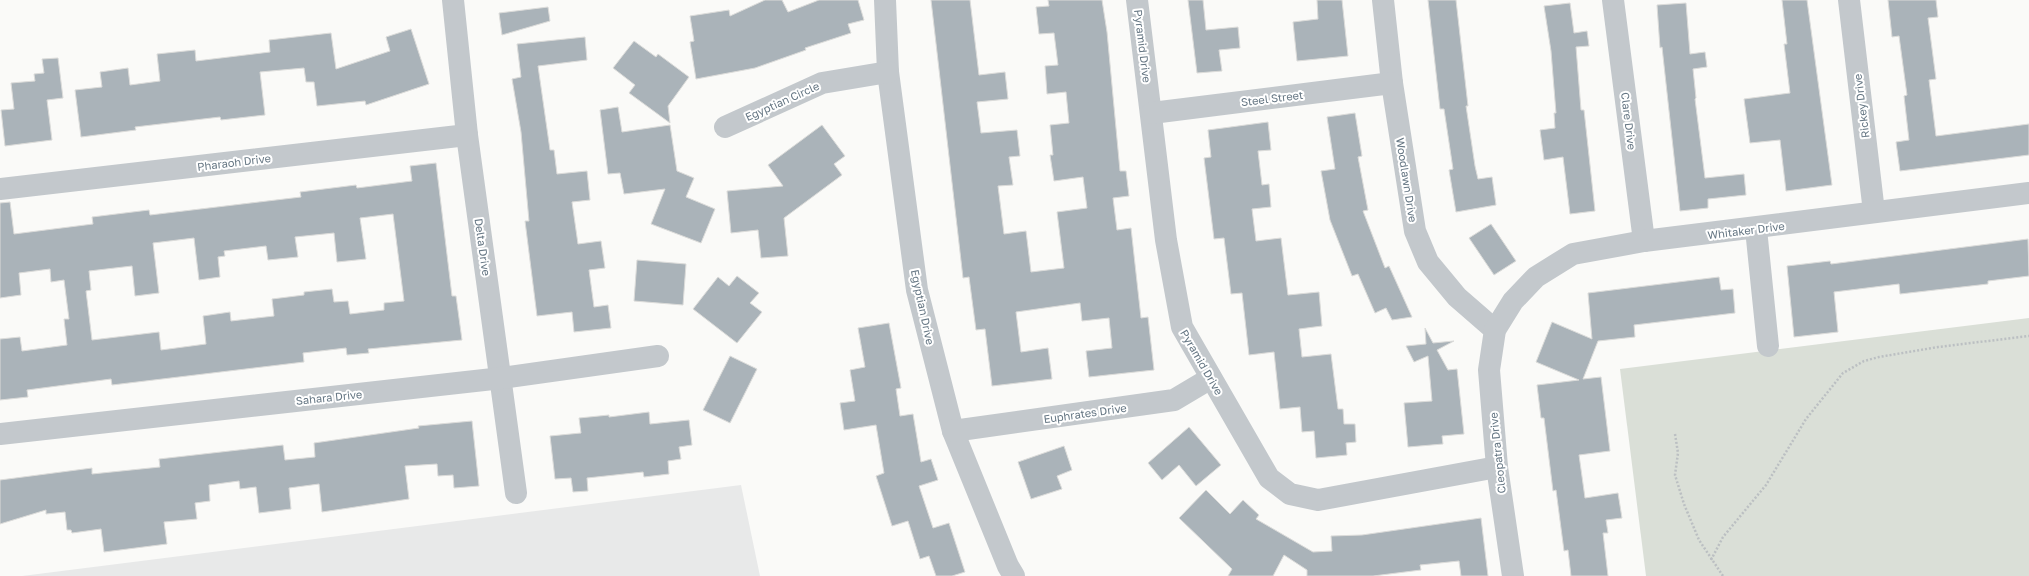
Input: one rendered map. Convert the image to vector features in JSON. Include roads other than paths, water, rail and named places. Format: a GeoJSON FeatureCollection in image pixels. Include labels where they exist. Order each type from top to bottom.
{"type":"FeatureCollection","features":[{"type":"Feature","properties":{"kind":"street","name":"Delta Drive"},"geometry":{"type":"LineString","coordinates":[[453,0],[467,135],[502,378],[516,493]]}},
{"type":"Feature","properties":{"kind":"street","name":"Egyptian Drive"},"geometry":{"type":"LineString","coordinates":[[884,0],[888,72],[917,290],[953,431],[1008,566],[1014,576]]}},
{"type":"Feature","properties":{"kind":"street","name":"Pyramid Drive"},"geometry":{"type":"LineString","coordinates":[[1137,0],[1152,113],[1166,240],[1182,327],[1270,478],[1290,494],[1318,500],[1497,467]]}},
{"type":"Feature","properties":{"kind":"street","name":"Woodlawn Drive"},"geometry":{"type":"LineString","coordinates":[[1383,0],[1392,83],[1417,237],[1428,262],[1452,292],[1496,330]]}},
{"type":"Feature","properties":{"kind":"street","name":"Clare Drive"},"geometry":{"type":"LineString","coordinates":[[1614,0],[1644,241]]}},
{"type":"Feature","properties":{"kind":"street","name":"Rickey Drive"},"geometry":{"type":"LineString","coordinates":[[1849,0],[1874,212]]}},
{"type":"Feature","properties":{"kind":"street","name":"Egyptian Circle"},"geometry":{"type":"LineString","coordinates":[[725,127],[822,83],[888,72]]}},
{"type":"Feature","properties":{"kind":"street","name":"Steel Street"},"geometry":{"type":"LineString","coordinates":[[1152,113],[1392,83]]}},
{"type":"Feature","properties":{"kind":"street","name":"Pharaoh Drive"},"geometry":{"type":"LineString","coordinates":[[0,189],[467,135]]}},
{"type":"Feature","properties":{"kind":"street","name":"Whitaker Drive"},"geometry":{"type":"LineString","coordinates":[[1496,330],[1513,301],[1536,277],[1573,254],[1644,241],[1756,229],[1874,212],[2029,193]]}},
{"type":"Feature","properties":{"kind":"street"},"geometry":{"type":"LineString","coordinates":[[1756,229],[1768,346]]}},
{"type":"Feature","properties":{"kind":"street","name":"Cleopatra Drive"},"geometry":{"type":"LineString","coordinates":[[1496,330],[1489,370],[1497,467],[1513,576]]}},
{"type":"Feature","properties":{"kind":"street","name":"Sahara Drive"},"geometry":{"type":"LineString","coordinates":[[0,434],[502,378],[658,356]]}},
{"type":"Feature","properties":{"kind":"street","name":"Euphrates Drive"},"geometry":{"type":"LineString","coordinates":[[953,431],[1174,400],[1211,378]]}}]}
